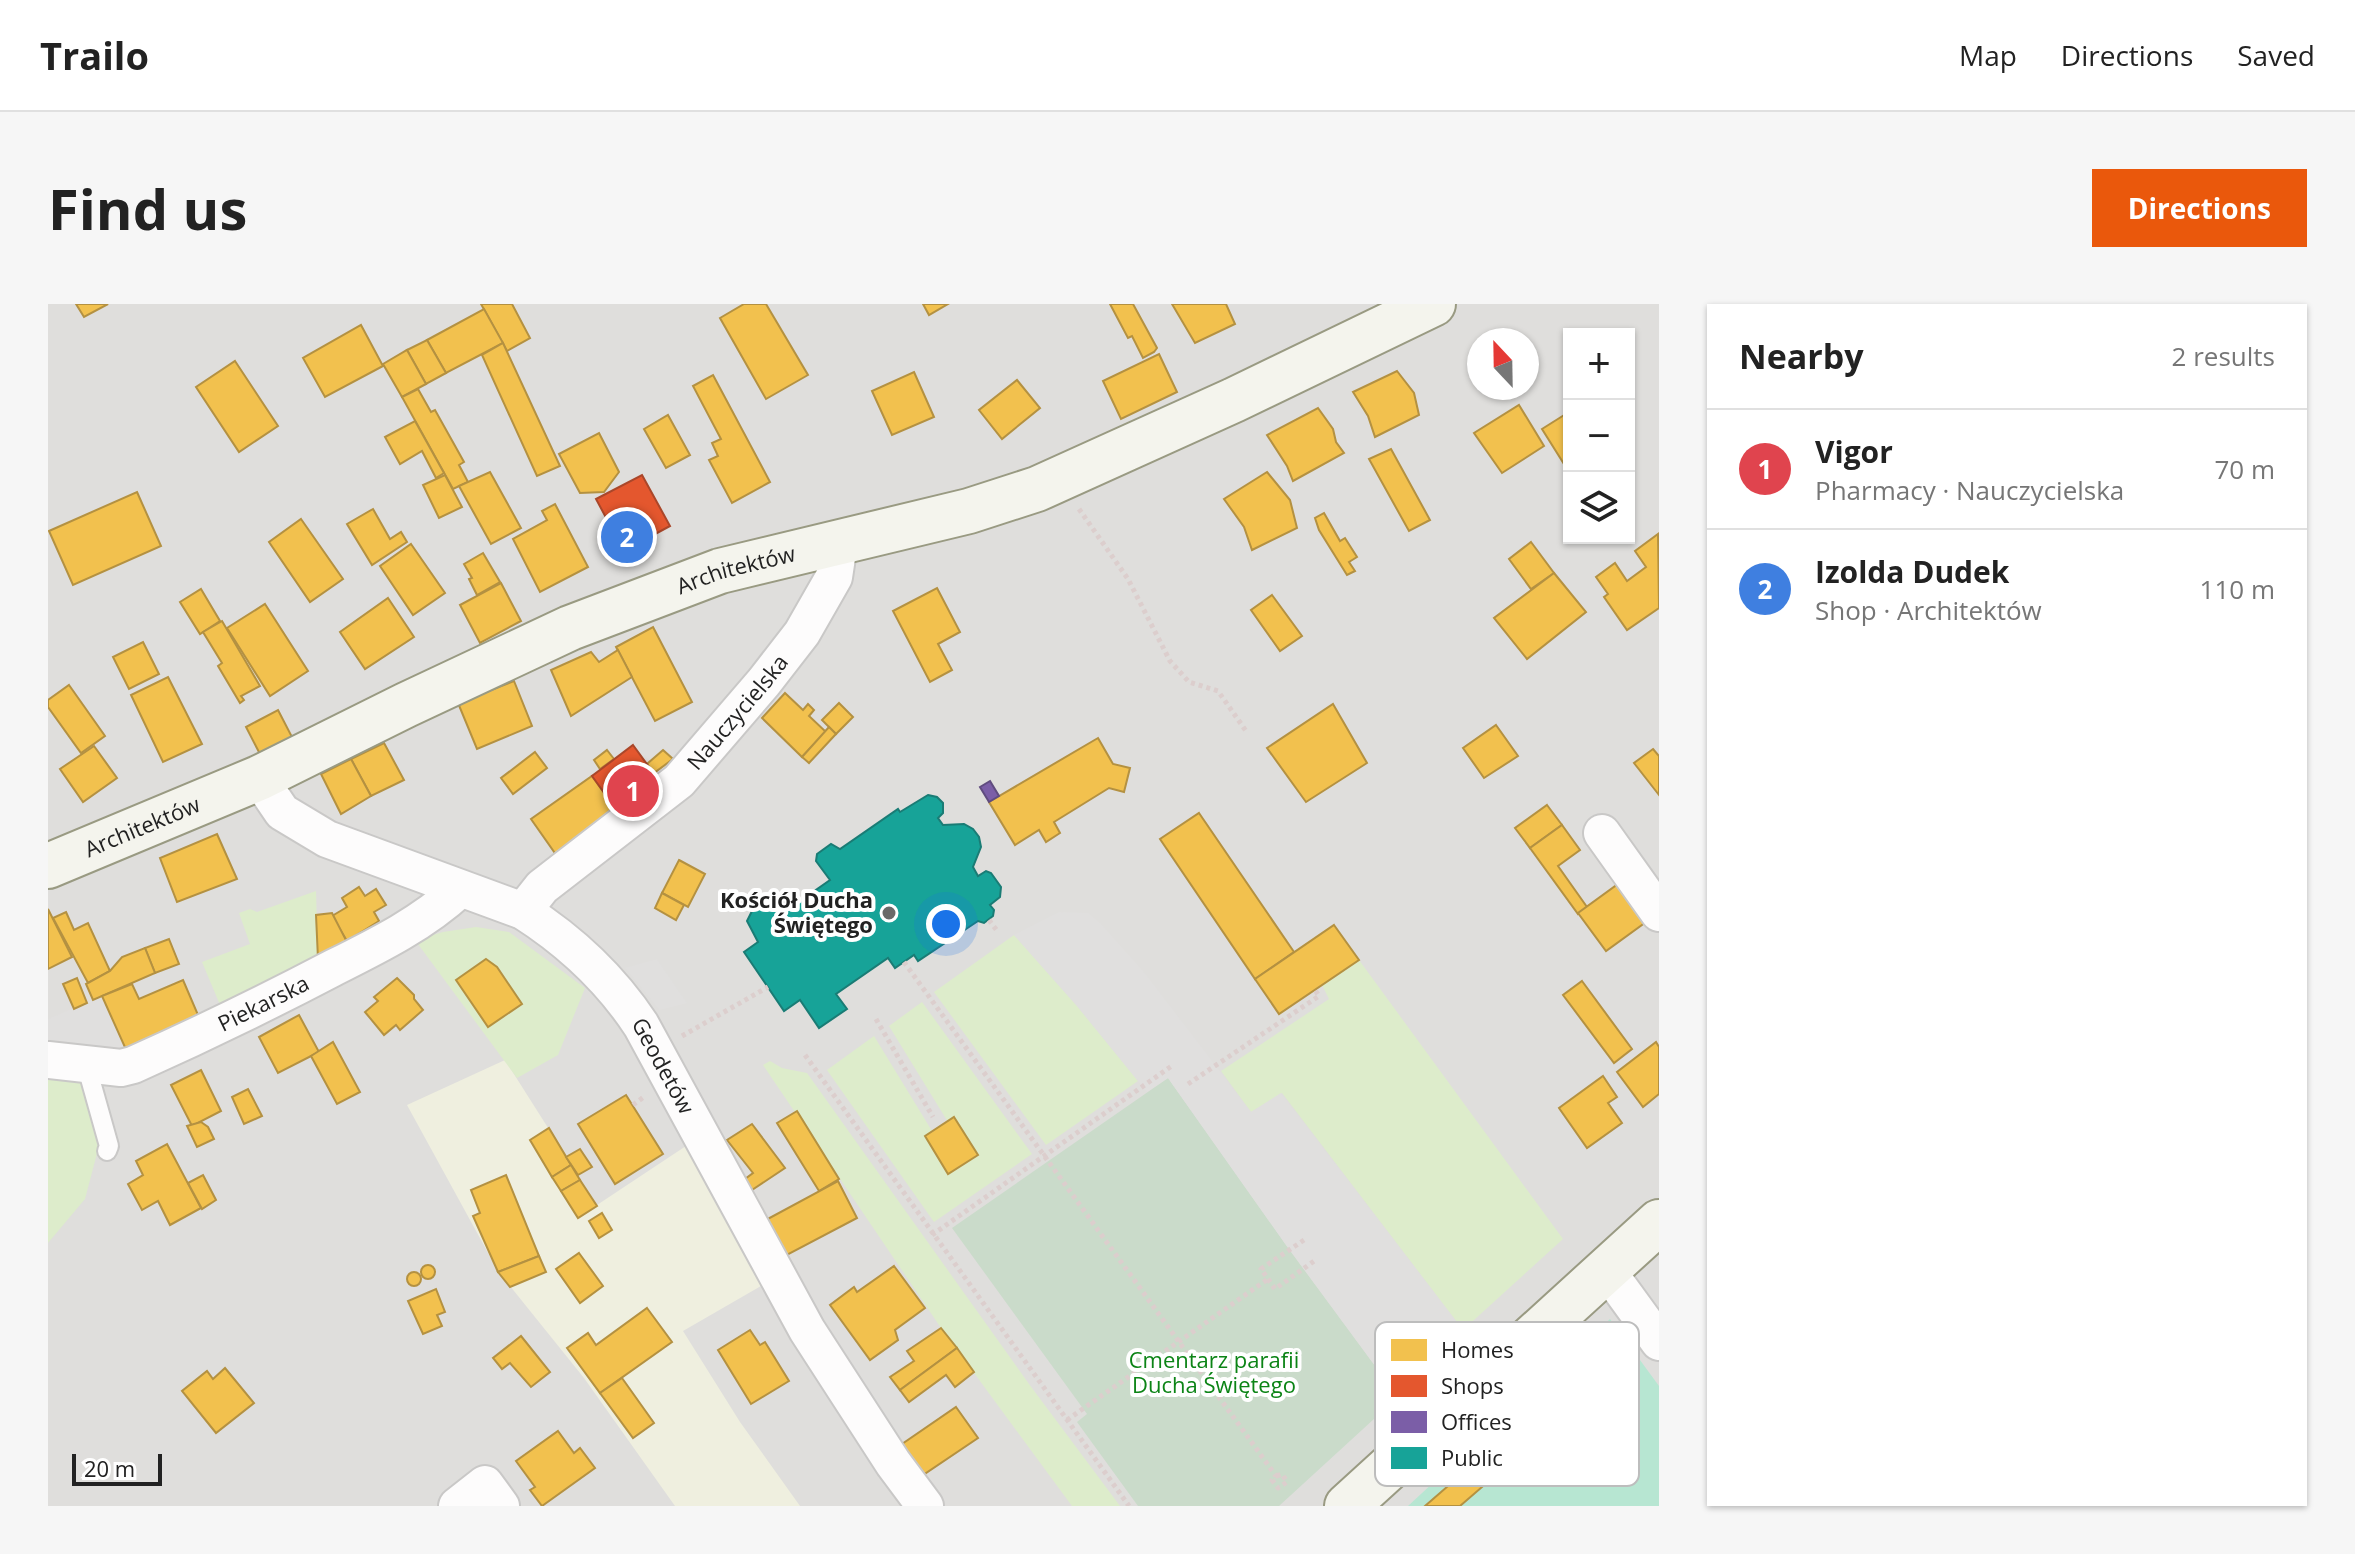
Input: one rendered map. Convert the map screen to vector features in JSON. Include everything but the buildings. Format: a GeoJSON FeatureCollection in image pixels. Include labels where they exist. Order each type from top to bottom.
{"type":"FeatureCollection","features":[{"type":"Feature","properties":{"kind":"street","name":"Architektów"},"geometry":{"type":"LineString","coordinates":[[48,866],[259,778],[570,628],[646,597],[720,571],[969,511],[1063,480],[1433,304]]}},
{"type":"Feature","properties":{"kind":"street","name":"Nauczycielska"},"geometry":{"type":"LineString","coordinates":[[523,911],[542,887],[665,793],[764,682],[802,633],[834,577],[839,544]]}},
{"type":"Feature","properties":{"kind":"street","name":"Geodetów"},"geometry":{"type":"LineString","coordinates":[[259,778],[282,812],[327,839],[523,911],[550,929],[621,994],[641,1025],[807,1330],[893,1463],[925,1506]]}},
{"type":"Feature","properties":{"kind":"street"},"geometry":{"type":"LineString","coordinates":[[1602,833],[1659,913]]}},
{"type":"Feature","properties":{"kind":"street","name":"Piekarska"},"geometry":{"type":"LineString","coordinates":[[48,1060],[121,1068],[133,1065],[231,1022],[421,921],[460,889]]}},
{"type":"Feature","properties":{"kind":"street"},"geometry":{"type":"LineString","coordinates":[[1548,1322],[1659,1222]]}},
{"type":"Feature","properties":{"kind":"street"},"geometry":{"type":"LineString","coordinates":[[1606,1269],[1659,1342]]}},
{"type":"Feature","properties":{"kind":"street"},"geometry":{"type":"LineString","coordinates":[[1347,1506],[1375,1480]]}},
{"type":"Feature","properties":{"kind":"street"},"geometry":{"type":"LineString","coordinates":[[457,1506],[485,1484],[501,1506]]}},
{"type":"Feature","properties":{"kind":"lane"},"geometry":{"type":"LineString","coordinates":[[86,1064],[109,1146],[107,1151]]}},
{"type":"Feature","properties":{"kind":"path"},"geometry":{"type":"LineString","coordinates":[[1063,480],[1128,579],[1170,661],[1189,682],[1218,691],[1246,731]]}},
{"type":"Feature","properties":{"kind":"path"},"geometry":{"type":"LineString","coordinates":[[989,920],[998,932]]}},
{"type":"Feature","properties":{"kind":"path"},"geometry":{"type":"LineString","coordinates":[[904,962],[1276,1476]]}},
{"type":"Feature","properties":{"kind":"path"},"geometry":{"type":"LineString","coordinates":[[682,1036],[768,987]]}},
{"type":"Feature","properties":{"kind":"path"},"geometry":{"type":"LineString","coordinates":[[1188,1084],[1319,996],[1315,990]]}},
{"type":"Feature","properties":{"kind":"path"},"geometry":{"type":"LineString","coordinates":[[876,1019],[933,1117]]}},
{"type":"Feature","properties":{"kind":"path"},"geometry":{"type":"LineString","coordinates":[[805,1055],[1129,1506]]}},
{"type":"Feature","properties":{"kind":"path"},"geometry":{"type":"LineString","coordinates":[[932,1235],[1173,1065]]}},
{"type":"Feature","properties":{"kind":"path"},"geometry":{"type":"LineString","coordinates":[[1304,1240],[1261,1269],[1275,1289],[1317,1259]]}},
{"type":"Feature","properties":{"kind":"path"},"geometry":{"type":"LineString","coordinates":[[1067,1420],[1268,1279]]}},
{"type":"Feature","properties":{"kind":"shaded area"},"geometry":{"type":"Polygon","coordinates":[[[48,304],[1659,304],[1659,1506],[48,1506],[48,304]]]}},
{"type":"Feature","properties":{"kind":"shaded area"},"geometry":{"type":"Polygon","coordinates":[[[1059,912],[1088,913],[1100,923],[1143,971],[1251,1112],[1281,1093],[1457,1322],[1375,1322],[1375,1366],[1168,1078],[1147,1092],[1014,935],[1059,912]]]}},
{"type":"Feature","properties":{"kind":"shaded area"},"geometry":{"type":"Polygon","coordinates":[[[657,959],[687,1003],[659,1010],[625,968],[657,959]]]}},
{"type":"Feature","properties":{"kind":"shaded area"},"geometry":{"type":"Polygon","coordinates":[[[102,996],[128,1054],[48,1050],[48,1019],[102,996]]]}},
{"type":"Feature","properties":{"kind":"green space"},"geometry":{"type":"Polygon","coordinates":[[[316,891],[318,960],[223,1012],[202,962],[250,944],[239,913],[250,909],[257,912],[316,891]]]}},
{"type":"Feature","properties":{"kind":"green space"},"geometry":{"type":"Polygon","coordinates":[[[476,927],[509,932],[585,988],[558,1055],[517,1078],[415,940],[476,927]]]}},
{"type":"Feature","properties":{"kind":"green space"},"geometry":{"type":"Polygon","coordinates":[[[1014,935],[1138,1081],[1046,1145],[934,992],[1014,935]]]}},
{"type":"Feature","properties":{"kind":"green space"},"geometry":{"type":"Polygon","coordinates":[[[1359,960],[1563,1239],[1472,1322],[1457,1322],[1282,1093],[1251,1112],[1221,1071],[1329,999],[1322,985],[1359,960]]]}},
{"type":"Feature","properties":{"kind":"green space"},"geometry":{"type":"Polygon","coordinates":[[[922,1002],[1032,1154],[934,1222],[827,1070],[874,1036],[932,1131],[925,1136],[948,1173],[977,1156],[955,1118],[948,1122],[889,1026],[922,1002]]]}},
{"type":"Feature","properties":{"kind":"green space"},"geometry":{"type":"Polygon","coordinates":[[[505,1060],[597,1205],[689,1144],[766,1283],[683,1331],[740,1422],[800,1506],[675,1506],[584,1378],[498,1271],[407,1105],[505,1060]]]}},
{"type":"Feature","properties":{"kind":"green space"},"geometry":{"type":"Polygon","coordinates":[[[770,1061],[782,1068],[807,1073],[1120,1506],[1072,1506],[941,1328],[763,1065],[770,1061]]]}},
{"type":"Feature","properties":{"kind":"green space"},"geometry":{"type":"Polygon","coordinates":[[[48,1069],[81,1080],[100,1142],[85,1199],[48,1243],[48,1069]]]}},
{"type":"Feature","properties":{"kind":"green space","name":"Cmentarz parafii Ducha Świętego"},"geometry":{"type":"Polygon","coordinates":[[[1168,1078],[1375,1366],[1375,1418],[1279,1506],[1138,1506],[1077,1422],[1087,1414],[952,1228],[1168,1078]]]}},
{"type":"Feature","properties":{"kind":"green space"},"geometry":{"type":"Polygon","coordinates":[[[1639,1359],[1659,1386],[1659,1506],[1408,1506],[1430,1486],[1639,1486],[1639,1359]]]}},
{"type":"Feature","properties":{"kind":"place","name":"Izolda Dudek"},"geometry":{"type":"Point","coordinates":[627,537]}},
{"type":"Feature","properties":{"kind":"place","name":"Vigor"},"geometry":{"type":"Point","coordinates":[633,791]}},
{"type":"Feature","properties":{"kind":"place","name":"Kościół Ducha Świętego"},"geometry":{"type":"Point","coordinates":[889,913]}}]}
